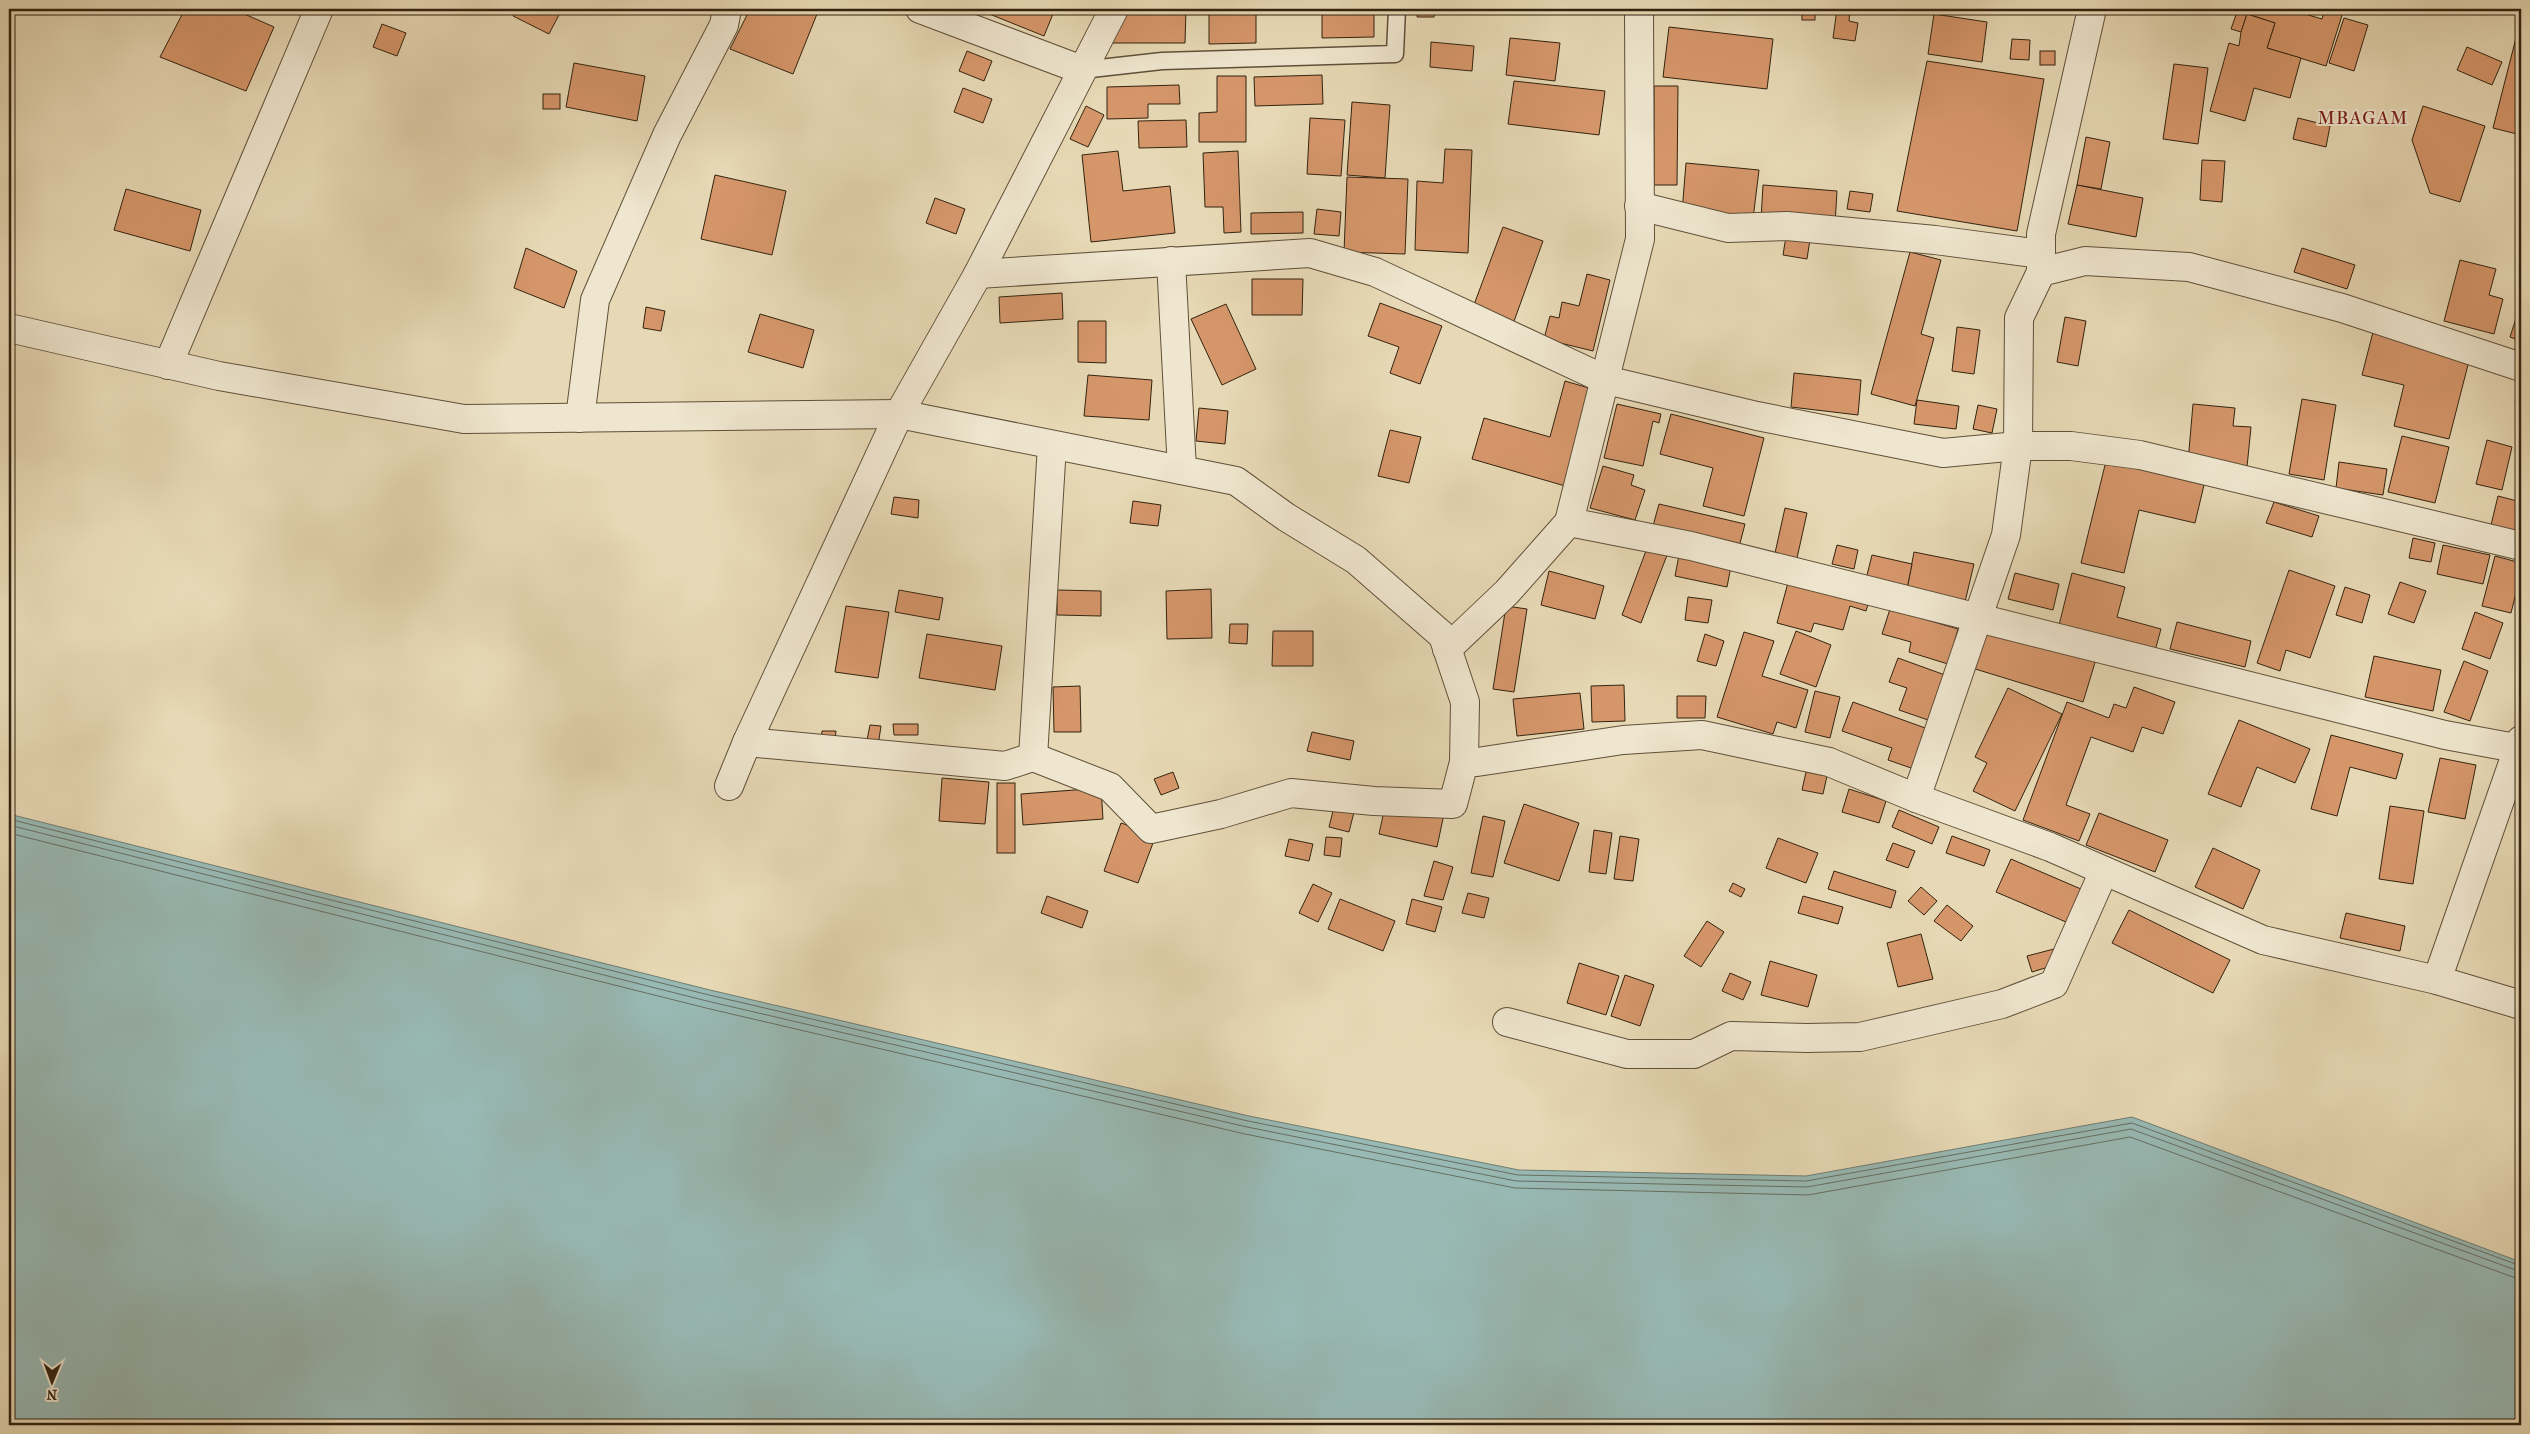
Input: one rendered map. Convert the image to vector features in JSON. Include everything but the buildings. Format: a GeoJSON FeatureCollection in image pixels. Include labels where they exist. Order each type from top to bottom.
{"type":"FeatureCollection","features":[{"type":"Feature","properties":{"kind":"street"},"geometry":{"type":"LineString","coordinates":[[168,364],[319,9]]}},
{"type":"Feature","properties":{"kind":"street"},"geometry":{"type":"LineString","coordinates":[[580,418],[595,300],[667,136],[724,25],[727,9]]}},
{"type":"Feature","properties":{"kind":"street"},"geometry":{"type":"LineString","coordinates":[[920,9],[1082,70]]}},
{"type":"Feature","properties":{"kind":"street"},"geometry":{"type":"LineString","coordinates":[[729,786],[747,742],[899,414],[978,274],[1114,9]]}},
{"type":"Feature","properties":{"kind":"street"},"geometry":{"type":"LineString","coordinates":[[1447,649],[1507,592],[1569,522],[1640,239],[1639,9]]}},
{"type":"Feature","properties":{"kind":"street"},"geometry":{"type":"LineString","coordinates":[[1916,798],[2006,535],[2018,446],[2019,318],[2041,263],[2041,234],[2092,9]]}},
{"type":"Feature","properties":{"kind":"street"},"geometry":{"type":"LineString","coordinates":[[1640,206],[1728,228],[1787,226],[1936,240],[2041,263],[2085,261],[2188,267],[2342,308],[2521,367]]}},
{"type":"Feature","properties":{"kind":"street"},"geometry":{"type":"LineString","coordinates":[[978,274],[1171,260],[1310,253],[1375,272],[1606,380],[1758,416],[1943,453],[2018,446],[2071,446],[2140,456],[2521,546]]}},
{"type":"Feature","properties":{"kind":"street"},"geometry":{"type":"LineString","coordinates":[[1171,260],[1182,470]]}},
{"type":"Feature","properties":{"kind":"street"},"geometry":{"type":"LineString","coordinates":[[9,328],[219,376],[464,419],[899,414],[1236,481],[1286,517],[1356,560],[1443,636],[1465,702],[1464,762],[1454,804],[1374,801],[1291,793],[1221,814],[1151,829],[1110,787],[1033,757],[1005,766],[747,742]]}},
{"type":"Feature","properties":{"kind":"street"},"geometry":{"type":"LineString","coordinates":[[1033,757],[1052,445]]}},
{"type":"Feature","properties":{"kind":"street"},"geometry":{"type":"LineString","coordinates":[[1569,522],[1691,546],[2445,735],[2520,746],[2436,980]]}},
{"type":"Feature","properties":{"kind":"street"},"geometry":{"type":"LineString","coordinates":[[1464,762],[1477,762],[1622,740],[1702,735],[1829,762],[1916,798],[2050,847],[2263,940],[2436,980],[2521,1005]]}},
{"type":"Feature","properties":{"kind":"street"},"geometry":{"type":"LineString","coordinates":[[1507,1022],[1627,1054],[1694,1054],[1732,1036],[1807,1038],[1860,1036],[2002,1004],[2054,984],[2104,871]]}},
{"type":"Feature","properties":{"kind":"lane"},"geometry":{"type":"LineString","coordinates":[[1082,70],[1162,61],[1395,54],[1397,9]]}},
{"type":"Feature","properties":{"kind":"water"},"geometry":{"type":"Polygon","coordinates":[[[9,814],[710,990],[1249,1116],[1519,1170],[1806,1176],[2132,1117],[2521,1262],[2521,1425],[9,1425],[9,814]]]}},
{"type":"Feature","properties":{"kind":"district","name":"MBAGAM"},"geometry":{"type":"Point","coordinates":[2363,118]}}]}
